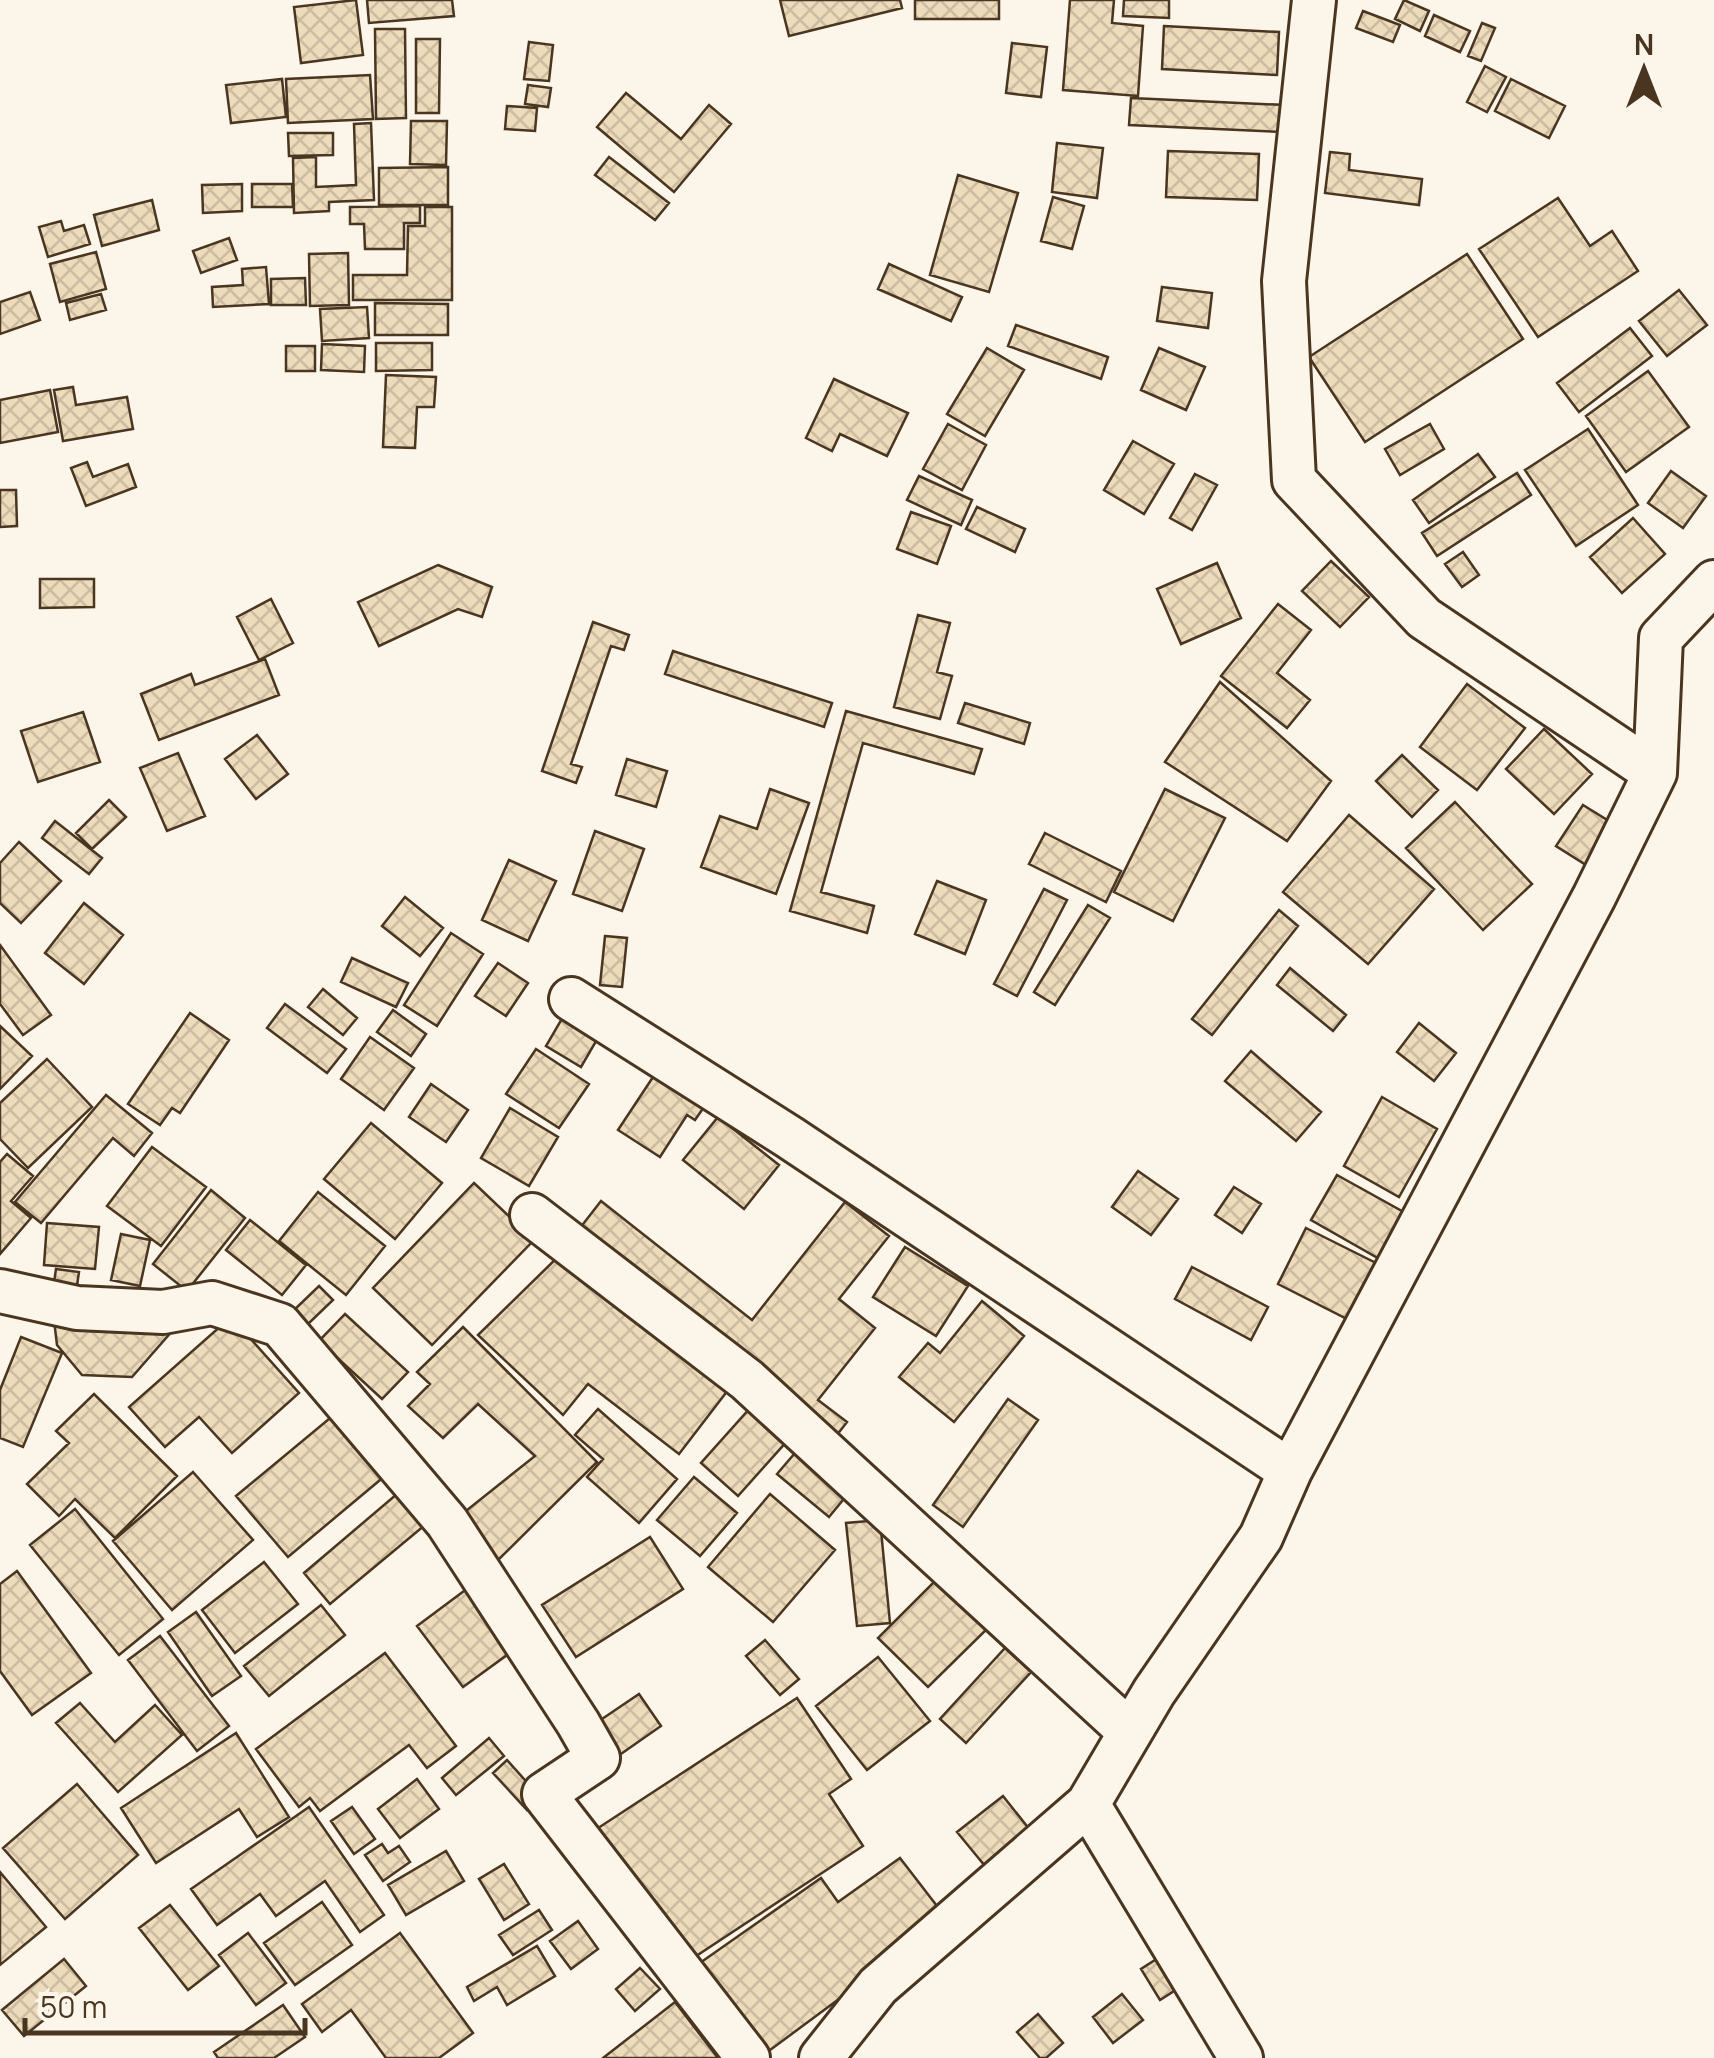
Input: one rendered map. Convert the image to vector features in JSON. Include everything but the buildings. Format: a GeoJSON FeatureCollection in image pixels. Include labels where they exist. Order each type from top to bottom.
{"type":"FeatureCollection","features":[{"type":"Feature","properties":{"kind":"street"},"geometry":{"type":"LineString","coordinates":[[1314,0],[1284,281],[1294,480],[1424,618],[1654,773]]}},
{"type":"Feature","properties":{"kind":"street"},"geometry":{"type":"LineString","coordinates":[[821,2058],[878,1986],[1088,1804],[1154,1692],[1261,1537],[1290,1471],[1594,897],[1654,773],[1661,638],[1714,582]]}},
{"type":"Feature","properties":{"kind":"street"},"geometry":{"type":"LineString","coordinates":[[571,998],[789,1137],[1290,1471]]}},
{"type":"Feature","properties":{"kind":"street"},"geometry":{"type":"LineString","coordinates":[[532,1215],[747,1380],[1130,1732]]}},
{"type":"Feature","properties":{"kind":"street"},"geometry":{"type":"LineString","coordinates":[[0,1291],[77,1308],[163,1312],[212,1303],[280,1325],[447,1522],[578,1724],[598,1758],[544,1794],[748,2058]]}},
{"type":"Feature","properties":{"kind":"street"},"geometry":{"type":"LineString","coordinates":[[1088,1804],[1241,2058]]}}]}
